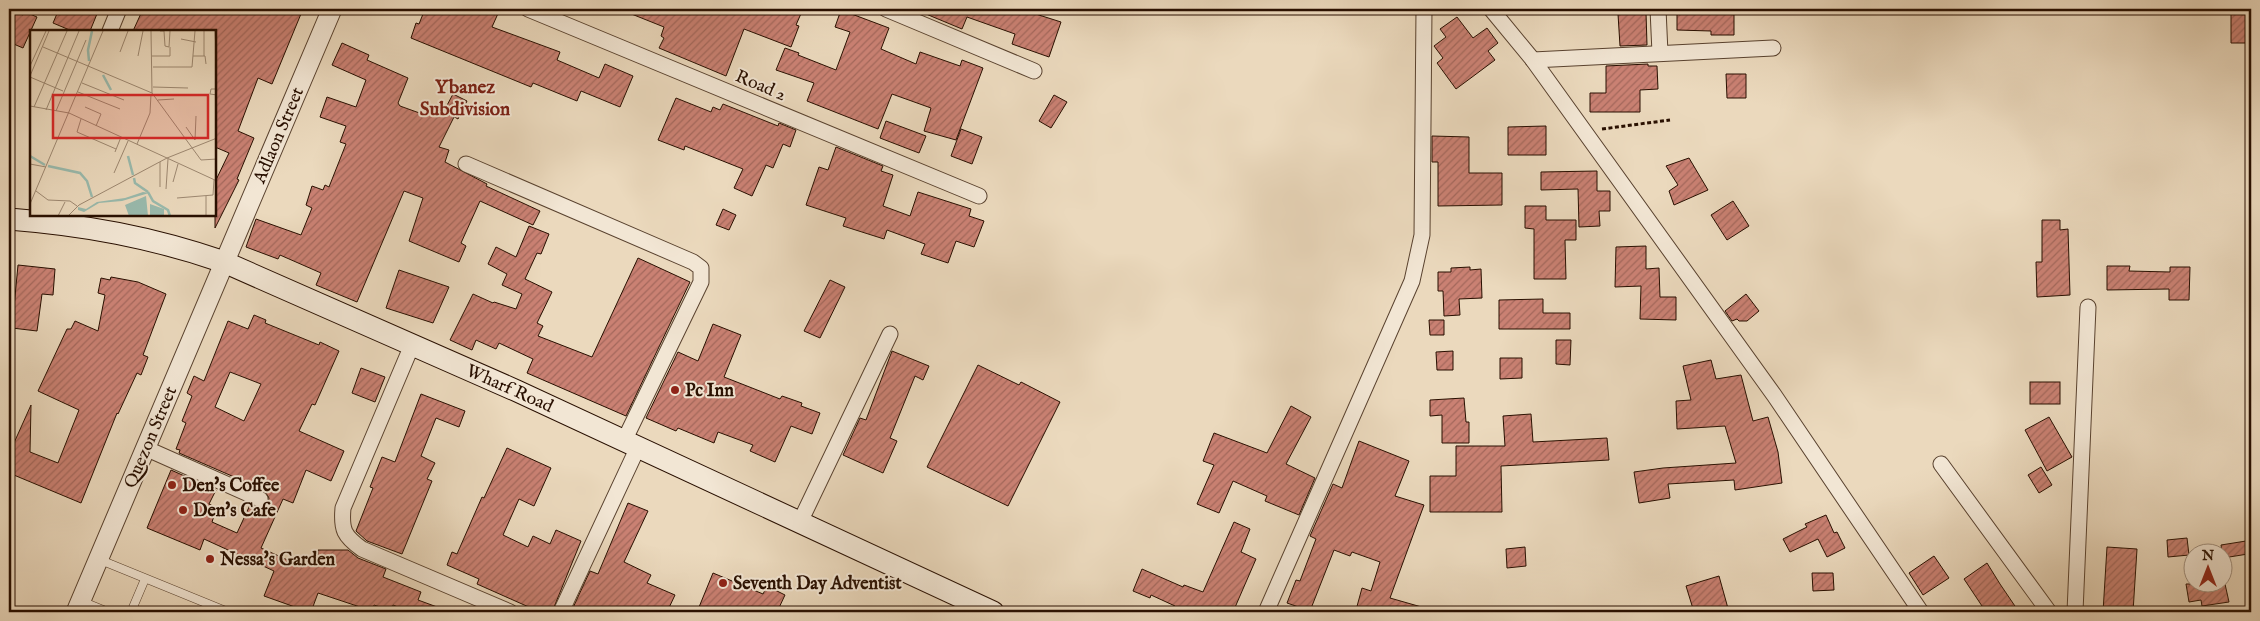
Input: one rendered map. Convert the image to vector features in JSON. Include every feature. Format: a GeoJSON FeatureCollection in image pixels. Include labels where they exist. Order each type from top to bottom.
{"type":"FeatureCollection","features":[{"type":"Feature","properties":{"kind":"main road","name":"Wharf Road"},"geometry":{"type":"LineString","coordinates":[[9,219],[36,218],[123,233],[178,246],[224,262],[517,391],[994,612]]}},
{"type":"Feature","properties":{"kind":"street"},"geometry":{"type":"LineString","coordinates":[[110,30],[119,9]]}},
{"type":"Feature","properties":{"kind":"street","name":"Adlaon Street"},"geometry":{"type":"LineString","coordinates":[[224,262],[332,9]]}},
{"type":"Feature","properties":{"kind":"street","name":"Road 2"},"geometry":{"type":"LineString","coordinates":[[528,9],[978,196]]}},
{"type":"Feature","properties":{"kind":"street"},"geometry":{"type":"LineString","coordinates":[[886,9],[1034,71]]}},
{"type":"Feature","properties":{"kind":"street"},"geometry":{"type":"LineString","coordinates":[[1266,612],[1412,282],[1418,263],[1422,226],[1424,9]]}},
{"type":"Feature","properties":{"kind":"street"},"geometry":{"type":"LineString","coordinates":[[1491,9],[1533,60],[1774,396],[1921,612]]}},
{"type":"Feature","properties":{"kind":"street"},"geometry":{"type":"LineString","coordinates":[[1658,9],[1660,53]]}},
{"type":"Feature","properties":{"kind":"street"},"geometry":{"type":"LineString","coordinates":[[1533,60],[1773,48]]}},
{"type":"Feature","properties":{"kind":"street"},"geometry":{"type":"LineString","coordinates":[[466,164],[693,262],[701,268],[702,282],[631,444],[562,612]]}},
{"type":"Feature","properties":{"kind":"street","name":"Quezon Street"},"geometry":{"type":"LineString","coordinates":[[78,607],[224,262]]}},
{"type":"Feature","properties":{"kind":"street"},"geometry":{"type":"LineString","coordinates":[[2075,612],[2088,306]]}},
{"type":"Feature","properties":{"kind":"street"},"geometry":{"type":"LineString","coordinates":[[800,522],[890,334]]}},
{"type":"Feature","properties":{"kind":"street"},"geometry":{"type":"LineString","coordinates":[[412,345],[343,508],[341,524],[348,539],[362,549],[510,612]]}},
{"type":"Feature","properties":{"kind":"street"},"geometry":{"type":"LineString","coordinates":[[145,448],[260,499]]}},
{"type":"Feature","properties":{"kind":"street"},"geometry":{"type":"LineString","coordinates":[[1941,464],[2049,612]]}},
{"type":"Feature","properties":{"kind":"lane"},"geometry":{"type":"LineString","coordinates":[[98,559],[228,612]]}},
{"type":"Feature","properties":{"kind":"lane"},"geometry":{"type":"LineString","coordinates":[[131,612],[145,579]]}},
{"type":"Feature","properties":{"kind":"lane"},"geometry":{"type":"LineString","coordinates":[[78,607],[108,612]]}},
{"type":"Feature","properties":{"kind":"path"},"geometry":{"type":"LineString","coordinates":[[1584,132],[1670,120]]}},
{"type":"Feature","properties":{"kind":"building"},"geometry":{"type":"Polygon","coordinates":[[[9,9],[23,15],[25,12],[37,17],[23,48],[9,42],[9,9]]]}},
{"type":"Feature","properties":{"kind":"building"},"geometry":{"type":"Polygon","coordinates":[[[59,9],[99,9],[90,30],[70,30],[53,23],[59,9]]]}},
{"type":"Feature","properties":{"kind":"building"},"geometry":{"type":"Polygon","coordinates":[[[143,9],[303,9],[272,84],[258,78],[238,131],[254,138],[237,179],[239,180],[215,228],[216,180],[229,153],[216,147],[216,30],[133,30],[143,9]]]}},
{"type":"Feature","properties":{"kind":"building"},"geometry":{"type":"Polygon","coordinates":[[[425,9],[500,9],[492,27],[560,52],[557,60],[599,78],[605,64],[633,76],[620,107],[581,91],[577,101],[533,83],[531,87],[411,38],[416,23],[419,24],[425,9]]]}},
{"type":"Feature","properties":{"kind":"building"},"geometry":{"type":"Polygon","coordinates":[[[619,9],[803,9],[796,25],[799,26],[791,47],[744,29],[726,76],[659,48],[664,38],[661,36],[664,27],[619,9]]]}},
{"type":"Feature","properties":{"kind":"building"},"geometry":{"type":"Polygon","coordinates":[[[914,9],[1020,9],[1061,22],[1049,57],[1012,44],[1015,34],[967,17],[962,29],[914,9]]]}},
{"type":"Feature","properties":{"kind":"building"},"geometry":{"type":"Polygon","coordinates":[[[1677,9],[1702,9],[1702,12],[1734,12],[1734,35],[1711,35],[1711,31],[1677,30],[1677,9]]]}},
{"type":"Feature","properties":{"kind":"building"},"geometry":{"type":"Polygon","coordinates":[[[2231,9],[2248,9],[2248,23],[2251,23],[2251,43],[2231,43],[2231,9]]]}},
{"type":"Feature","properties":{"kind":"building"},"geometry":{"type":"Polygon","coordinates":[[[841,10],[889,28],[881,49],[916,64],[920,52],[960,66],[962,60],[983,68],[956,140],[924,131],[931,108],[892,94],[878,129],[807,101],[814,83],[776,70],[785,48],[836,70],[850,32],[835,27],[841,10]]]}},
{"type":"Feature","properties":{"kind":"building"},"geometry":{"type":"Polygon","coordinates":[[[1646,13],[1647,45],[1620,46],[1618,14],[1646,13]]]}},
{"type":"Feature","properties":{"kind":"building"},"geometry":{"type":"Polygon","coordinates":[[[1457,17],[1473,38],[1487,28],[1498,43],[1488,51],[1495,60],[1456,89],[1437,63],[1443,58],[1434,46],[1446,37],[1440,29],[1457,17]]]}},
{"type":"Feature","properties":{"kind":"building"},"geometry":{"type":"Polygon","coordinates":[[[342,43],[369,55],[367,60],[408,78],[398,103],[400,106],[425,115],[429,106],[454,117],[439,147],[449,150],[445,162],[487,184],[486,186],[540,211],[533,225],[480,201],[461,243],[466,246],[459,262],[409,241],[423,198],[404,191],[357,302],[316,285],[321,273],[280,255],[278,259],[246,247],[256,219],[301,235],[312,208],[306,205],[312,186],[323,190],[325,185],[329,187],[346,144],[340,142],[346,126],[320,117],[327,97],[356,107],[366,80],[332,65],[342,43]]]}},
{"type":"Feature","properties":{"kind":"building"},"geometry":{"type":"Polygon","coordinates":[[[1648,64],[1648,66],[1657,66],[1658,89],[1640,90],[1640,112],[1590,112],[1590,93],[1606,93],[1606,66],[1648,64]]]}},
{"type":"Feature","properties":{"kind":"building"},"geometry":{"type":"Polygon","coordinates":[[[1726,74],[1746,74],[1746,98],[1727,98],[1726,74]]]}},
{"type":"Feature","properties":{"kind":"building"},"geometry":{"type":"Polygon","coordinates":[[[453,94],[467,101],[458,119],[444,111],[453,94]]]}},
{"type":"Feature","properties":{"kind":"building"},"geometry":{"type":"Polygon","coordinates":[[[1054,95],[1067,102],[1051,128],[1039,121],[1054,95]]]}},
{"type":"Feature","properties":{"kind":"building"},"geometry":{"type":"Polygon","coordinates":[[[676,98],[711,112],[713,107],[720,110],[723,104],[778,126],[779,123],[796,130],[790,147],[783,144],[773,168],[766,165],[752,196],[734,188],[743,169],[685,146],[684,150],[658,140],[676,98]]]}},
{"type":"Feature","properties":{"kind":"building"},"geometry":{"type":"Polygon","coordinates":[[[886,121],[926,136],[919,153],[880,138],[886,121]]]}},
{"type":"Feature","properties":{"kind":"building"},"geometry":{"type":"Polygon","coordinates":[[[1546,126],[1546,155],[1508,155],[1508,127],[1546,126]]]}},
{"type":"Feature","properties":{"kind":"building"},"geometry":{"type":"Polygon","coordinates":[[[961,129],[982,137],[972,164],[951,156],[961,129]]]}},
{"type":"Feature","properties":{"kind":"building"},"geometry":{"type":"Polygon","coordinates":[[[1432,136],[1469,137],[1469,173],[1502,173],[1502,205],[1438,206],[1438,162],[1432,162],[1432,136]]]}},
{"type":"Feature","properties":{"kind":"building"},"geometry":{"type":"Polygon","coordinates":[[[836,147],[883,166],[881,171],[893,175],[883,206],[910,216],[918,192],[971,209],[969,216],[984,221],[974,247],[956,241],[948,263],[921,254],[925,244],[887,230],[884,239],[843,226],[846,218],[806,205],[819,167],[828,170],[836,147]]]}},
{"type":"Feature","properties":{"kind":"building"},"geometry":{"type":"Polygon","coordinates":[[[1689,158],[1708,190],[1674,205],[1669,191],[1678,185],[1666,166],[1689,158]]]}},
{"type":"Feature","properties":{"kind":"building"},"geometry":{"type":"Polygon","coordinates":[[[1597,171],[1597,191],[1610,191],[1610,211],[1599,211],[1600,226],[1579,227],[1578,189],[1541,190],[1541,172],[1597,171]]]}},
{"type":"Feature","properties":{"kind":"building"},"geometry":{"type":"Polygon","coordinates":[[[1733,201],[1749,226],[1727,240],[1711,215],[1733,201]]]}},
{"type":"Feature","properties":{"kind":"building"},"geometry":{"type":"Polygon","coordinates":[[[1525,206],[1546,206],[1546,220],[1576,220],[1576,240],[1565,240],[1566,279],[1534,279],[1534,229],[1525,228],[1525,206]]]}},
{"type":"Feature","properties":{"kind":"building"},"geometry":{"type":"Polygon","coordinates":[[[723,209],[736,215],[729,230],[716,225],[723,209]]]}},
{"type":"Feature","properties":{"kind":"building"},"geometry":{"type":"Polygon","coordinates":[[[2042,220],[2060,220],[2060,230],[2068,229],[2070,295],[2037,297],[2036,262],[2042,262],[2042,220]]]}},
{"type":"Feature","properties":{"kind":"building"},"geometry":{"type":"Polygon","coordinates":[[[529,226],[549,234],[541,254],[537,253],[525,279],[552,292],[537,323],[543,326],[538,336],[592,357],[638,258],[690,282],[626,416],[527,373],[533,359],[499,343],[496,349],[476,340],[472,350],[450,340],[473,294],[493,303],[516,309],[522,294],[502,285],[507,274],[488,264],[496,247],[516,257],[529,226]]]}},
{"type":"Feature","properties":{"kind":"building"},"geometry":{"type":"Polygon","coordinates":[[[1646,246],[1646,269],[1659,268],[1660,297],[1676,297],[1676,320],[1640,319],[1641,286],[1615,287],[1616,247],[1646,246]]]}},
{"type":"Feature","properties":{"kind":"building"},"geometry":{"type":"Polygon","coordinates":[[[18,265],[55,269],[53,295],[42,294],[37,331],[12,328],[18,265]]]}},
{"type":"Feature","properties":{"kind":"building"},"geometry":{"type":"Polygon","coordinates":[[[2107,266],[2130,266],[2129,271],[2170,272],[2170,267],[2190,267],[2189,300],[2169,300],[2169,289],[2107,290],[2107,266]]]}},
{"type":"Feature","properties":{"kind":"building"},"geometry":{"type":"Polygon","coordinates":[[[1470,267],[1470,270],[1481,269],[1482,298],[1459,299],[1460,315],[1444,316],[1443,291],[1438,291],[1438,272],[1451,272],[1451,268],[1470,267]]]}},
{"type":"Feature","properties":{"kind":"building"},"geometry":{"type":"Polygon","coordinates":[[[399,270],[449,287],[433,323],[386,308],[399,270]]]}},
{"type":"Feature","properties":{"kind":"building"},"geometry":{"type":"Polygon","coordinates":[[[111,277],[138,282],[166,294],[143,355],[148,357],[141,375],[137,373],[117,413],[81,503],[9,473],[9,454],[31,405],[30,452],[58,463],[79,410],[38,391],[67,329],[71,329],[75,321],[98,331],[105,295],[98,293],[101,278],[110,280],[111,277]]]}},
{"type":"Feature","properties":{"kind":"building"},"geometry":{"type":"Polygon","coordinates":[[[830,280],[845,287],[820,338],[804,331],[830,280]]]}},
{"type":"Feature","properties":{"kind":"building"},"geometry":{"type":"Polygon","coordinates":[[[1746,294],[1759,311],[1747,321],[1739,321],[1737,319],[1732,321],[1725,311],[1746,294]]]}},
{"type":"Feature","properties":{"kind":"building"},"geometry":{"type":"Polygon","coordinates":[[[1543,299],[1543,313],[1570,313],[1570,329],[1499,329],[1499,300],[1543,299]]]}},
{"type":"Feature","properties":{"kind":"building"},"geometry":{"type":"Polygon","coordinates":[[[254,315],[266,320],[265,323],[319,345],[320,342],[339,351],[315,405],[312,404],[299,431],[344,451],[331,481],[306,470],[293,503],[283,499],[261,548],[292,562],[294,556],[318,563],[318,550],[348,550],[358,558],[386,569],[383,577],[421,592],[418,600],[447,612],[410,612],[393,605],[391,611],[374,605],[372,611],[318,593],[311,612],[309,612],[264,596],[274,571],[204,539],[200,550],[147,528],[171,470],[216,490],[209,504],[213,506],[209,514],[214,516],[212,522],[237,533],[250,505],[260,508],[268,503],[269,498],[264,490],[179,453],[180,450],[176,449],[186,423],[182,421],[192,396],[187,393],[194,376],[204,381],[228,321],[248,329],[254,315]],[[230,372],[215,407],[244,421],[261,384],[230,372]]]}},
{"type":"Feature","properties":{"kind":"building"},"geometry":{"type":"Polygon","coordinates":[[[1429,320],[1444,320],[1444,335],[1430,335],[1429,320]]]}},
{"type":"Feature","properties":{"kind":"building"},"geometry":{"type":"Polygon","coordinates":[[[713,324],[741,335],[724,377],[780,399],[782,396],[802,403],[801,406],[820,413],[812,434],[791,426],[775,462],[750,451],[753,445],[718,432],[714,443],[678,428],[676,431],[646,418],[678,352],[698,361],[713,324]]]}},
{"type":"Feature","properties":{"kind":"building"},"geometry":{"type":"Polygon","coordinates":[[[1556,340],[1571,340],[1570,365],[1556,364],[1556,340]]]}},
{"type":"Feature","properties":{"kind":"building"},"geometry":{"type":"Polygon","coordinates":[[[892,351],[929,366],[923,380],[915,376],[890,438],[897,441],[883,473],[843,455],[860,418],[866,420],[892,351]]]}},
{"type":"Feature","properties":{"kind":"building"},"geometry":{"type":"Polygon","coordinates":[[[1453,351],[1453,370],[1437,370],[1436,352],[1453,351]]]}},
{"type":"Feature","properties":{"kind":"building"},"geometry":{"type":"Polygon","coordinates":[[[1500,358],[1522,358],[1522,378],[1500,379],[1500,358]]]}},
{"type":"Feature","properties":{"kind":"building"},"geometry":{"type":"Polygon","coordinates":[[[1711,360],[1716,379],[1741,375],[1753,421],[1768,417],[1778,452],[1782,483],[1735,490],[1734,480],[1668,484],[1670,498],[1639,503],[1634,472],[1736,463],[1725,426],[1677,429],[1676,401],[1691,400],[1683,366],[1711,360]]]}},
{"type":"Feature","properties":{"kind":"building"},"geometry":{"type":"Polygon","coordinates":[[[978,365],[1019,385],[1021,382],[1060,402],[1008,506],[927,467],[978,365]]]}},
{"type":"Feature","properties":{"kind":"building"},"geometry":{"type":"Polygon","coordinates":[[[361,368],[385,377],[375,402],[352,393],[361,368]]]}},
{"type":"Feature","properties":{"kind":"building"},"geometry":{"type":"Polygon","coordinates":[[[2030,382],[2060,382],[2060,404],[2030,404],[2030,382]]]}},
{"type":"Feature","properties":{"kind":"building"},"geometry":{"type":"Polygon","coordinates":[[[421,394],[465,411],[459,427],[436,418],[421,456],[435,463],[427,479],[432,481],[402,554],[367,541],[356,531],[373,488],[370,487],[382,457],[395,462],[421,394]]]}},
{"type":"Feature","properties":{"kind":"building"},"geometry":{"type":"Polygon","coordinates":[[[1464,398],[1466,422],[1469,422],[1469,443],[1442,443],[1442,415],[1430,416],[1430,400],[1464,398]]]}},
{"type":"Feature","properties":{"kind":"building"},"geometry":{"type":"Polygon","coordinates":[[[1291,406],[1311,417],[1286,464],[1315,478],[1299,515],[1265,501],[1267,496],[1233,481],[1219,513],[1197,504],[1214,465],[1203,461],[1214,433],[1267,453],[1291,406]]]}},
{"type":"Feature","properties":{"kind":"building"},"geometry":{"type":"Polygon","coordinates":[[[1531,414],[1533,442],[1607,438],[1609,460],[1501,466],[1502,512],[1430,512],[1430,476],[1456,476],[1456,446],[1505,446],[1503,416],[1531,414]]]}},
{"type":"Feature","properties":{"kind":"building"},"geometry":{"type":"Polygon","coordinates":[[[2049,417],[2072,457],[2047,471],[2025,430],[2049,417]]]}},
{"type":"Feature","properties":{"kind":"building"},"geometry":{"type":"Polygon","coordinates":[[[1359,441],[1409,461],[1395,496],[1424,505],[1390,598],[1425,608],[1424,612],[1365,612],[1356,610],[1362,588],[1371,591],[1380,562],[1352,552],[1350,556],[1334,550],[1310,611],[1287,603],[1296,580],[1300,581],[1316,539],[1310,536],[1333,484],[1342,488],[1359,441]]]}},
{"type":"Feature","properties":{"kind":"building"},"geometry":{"type":"Polygon","coordinates":[[[507,448],[551,468],[534,506],[519,499],[503,535],[528,547],[533,536],[550,544],[556,530],[581,541],[552,612],[540,612],[477,584],[479,579],[447,565],[452,552],[457,554],[482,497],[484,498],[507,448]]]}},
{"type":"Feature","properties":{"kind":"building"},"geometry":{"type":"Polygon","coordinates":[[[2041,467],[2052,485],[2039,493],[2028,475],[2041,467]]]}},
{"type":"Feature","properties":{"kind":"building"},"geometry":{"type":"Polygon","coordinates":[[[628,503],[648,511],[624,562],[651,575],[647,583],[675,595],[667,612],[571,612],[590,571],[598,574],[628,503]]]}},
{"type":"Feature","properties":{"kind":"building"},"geometry":{"type":"Polygon","coordinates":[[[1826,515],[1834,533],[1837,532],[1845,548],[1827,557],[1818,539],[1790,552],[1783,539],[1807,527],[1805,524],[1826,515]]]}},
{"type":"Feature","properties":{"kind":"building"},"geometry":{"type":"Polygon","coordinates":[[[1234,522],[1250,529],[1241,552],[1256,559],[1233,612],[1173,612],[1175,606],[1151,595],[1150,598],[1133,591],[1142,569],[1183,587],[1184,585],[1203,592],[1234,522]]]}},
{"type":"Feature","properties":{"kind":"building"},"geometry":{"type":"Polygon","coordinates":[[[2187,538],[2188,544],[2182,544],[2182,556],[2168,557],[2167,540],[2187,538]]]}},
{"type":"Feature","properties":{"kind":"building"},"geometry":{"type":"Polygon","coordinates":[[[2246,541],[2248,554],[2232,557],[2232,544],[2227,544],[2246,541]]]}},
{"type":"Feature","properties":{"kind":"building"},"geometry":{"type":"Polygon","coordinates":[[[1525,547],[1526,566],[1507,568],[1506,549],[1525,547]]]}},
{"type":"Feature","properties":{"kind":"building"},"geometry":{"type":"Polygon","coordinates":[[[2107,547],[2137,549],[2133,612],[2103,612],[2107,547]]]}},
{"type":"Feature","properties":{"kind":"building"},"geometry":{"type":"Polygon","coordinates":[[[1934,556],[1949,578],[1923,595],[1909,573],[1934,556]]]}},
{"type":"Feature","properties":{"kind":"building"},"geometry":{"type":"Polygon","coordinates":[[[1987,563],[2019,612],[1986,612],[1964,579],[1987,563]]]}},
{"type":"Feature","properties":{"kind":"building","name":"Seventh Day Adventist"},"geometry":{"type":"Polygon","coordinates":[[[713,573],[763,594],[767,586],[785,595],[777,612],[697,612],[713,573]]]}},
{"type":"Feature","properties":{"kind":"building"},"geometry":{"type":"Polygon","coordinates":[[[1812,573],[1833,573],[1834,590],[1813,591],[1812,573]]]}},
{"type":"Feature","properties":{"kind":"building"},"geometry":{"type":"Polygon","coordinates":[[[1719,576],[1729,612],[1694,612],[1686,586],[1719,576]]]}},
{"type":"Feature","properties":{"kind":"building"},"geometry":{"type":"Polygon","coordinates":[[[2188,594],[2227,594],[2229,602],[2202,606],[2201,600],[2189,602],[2188,594]]]}},
{"type":"Feature","properties":{"kind":"place","name":"Pc Inn"},"geometry":{"type":"Point","coordinates":[675,390]}},
{"type":"Feature","properties":{"kind":"place","name":"Den's Coffee"},"geometry":{"type":"Point","coordinates":[172,485]}},
{"type":"Feature","properties":{"kind":"place","name":"Den's Cafe"},"geometry":{"type":"Point","coordinates":[183,510]}},
{"type":"Feature","properties":{"kind":"place","name":"Nessa's Garden"},"geometry":{"type":"Point","coordinates":[210,559]}},
{"type":"Feature","properties":{"kind":"place","name":"Seventh Day Adventist"},"geometry":{"type":"Point","coordinates":[723,583]}},
{"type":"Feature","properties":{"kind":"district","name":"Ybanez Subdivision"},"geometry":{"type":"Point","coordinates":[465,97]}}]}
